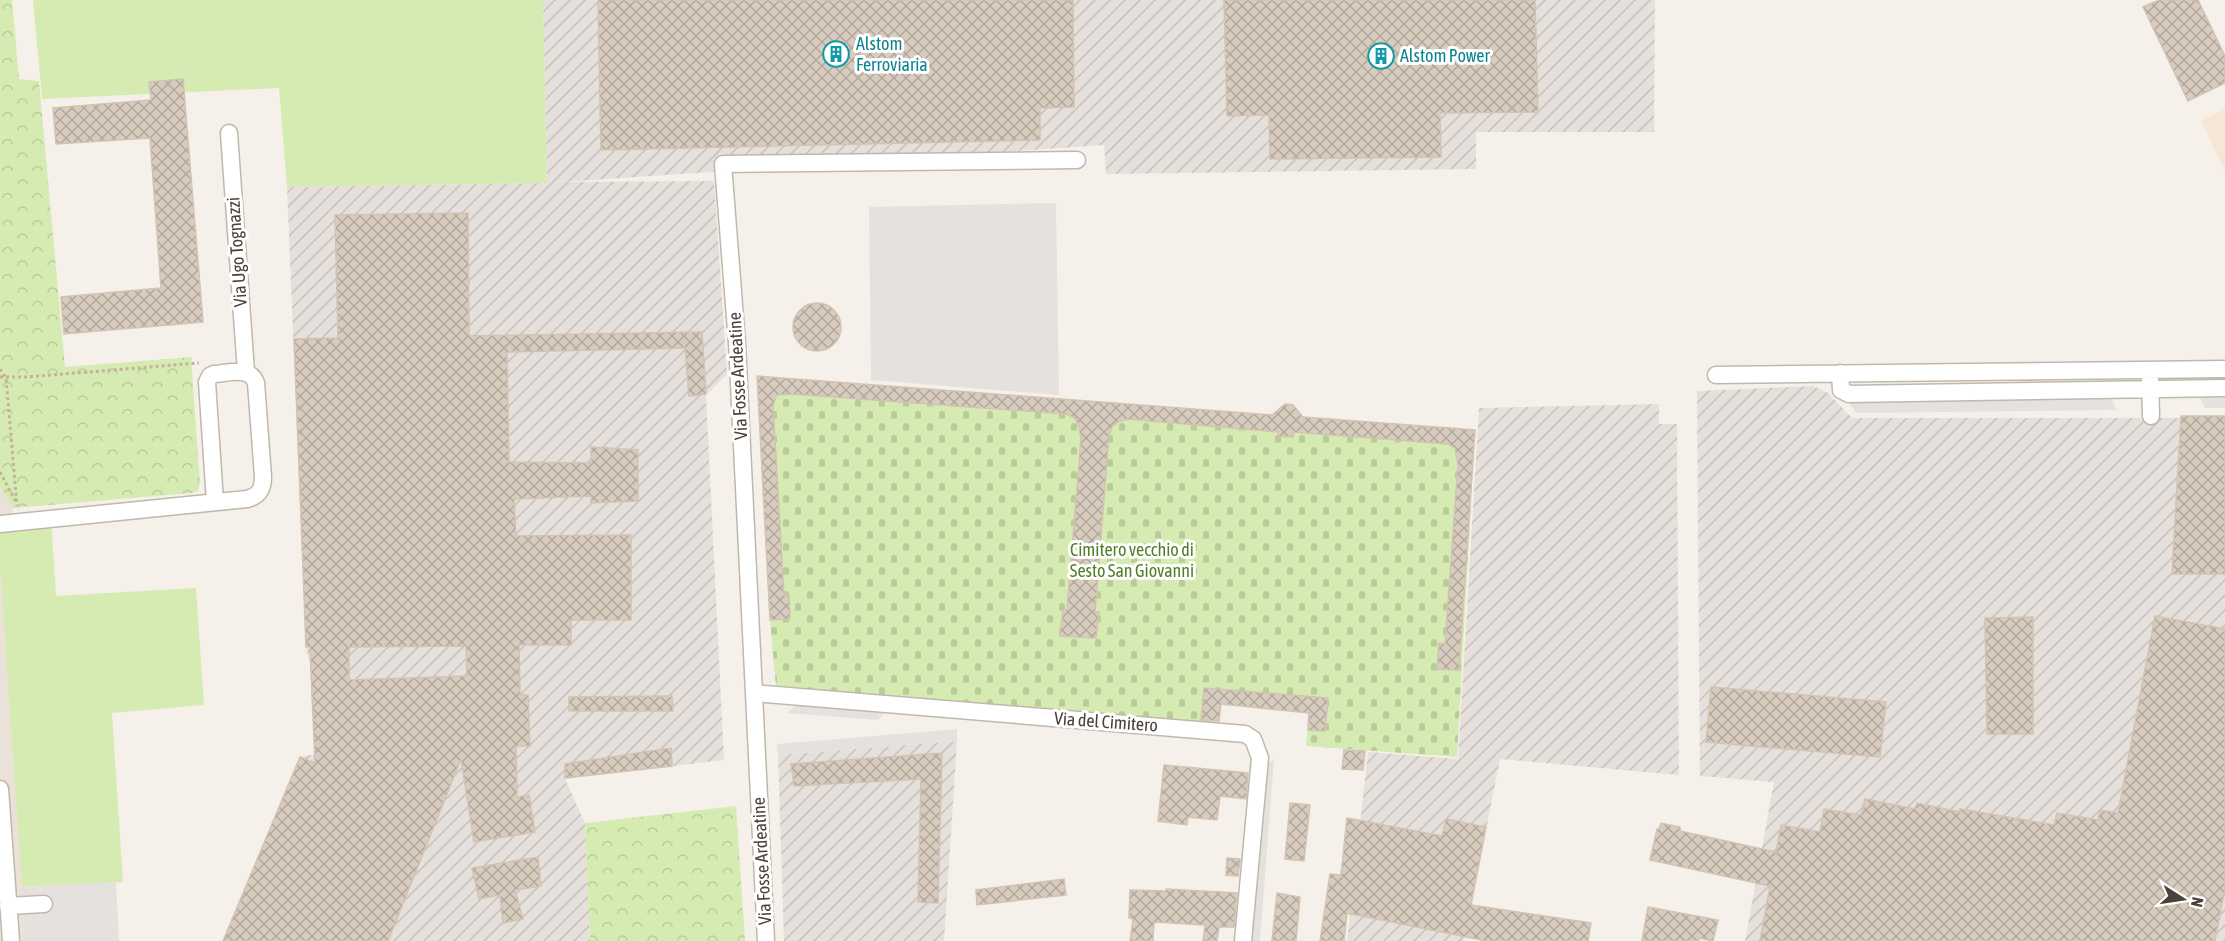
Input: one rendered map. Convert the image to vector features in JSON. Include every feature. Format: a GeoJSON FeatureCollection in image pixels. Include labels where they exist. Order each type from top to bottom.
{"type":"FeatureCollection","features":[{"type":"Feature","properties":{"kind":"street","name":"Via Ugo Tognazzi"},"geometry":{"type":"LineString","coordinates":[[0,524],[215,502],[255,497],[260,492],[263,485],[256,383],[253,376],[246,372],[229,133]]}},
{"type":"Feature","properties":{"kind":"street","name":"Via Fosse Ardeatine"},"geometry":{"type":"LineString","coordinates":[[766,941],[739,375],[723,164],[1077,160]]}},
{"type":"Feature","properties":{"kind":"street"},"geometry":{"type":"LineString","coordinates":[[1716,375],[2225,369]]}},
{"type":"Feature","properties":{"kind":"street"},"geometry":{"type":"LineString","coordinates":[[2150,370],[2151,416]]}},
{"type":"Feature","properties":{"kind":"street"},"geometry":{"type":"LineString","coordinates":[[215,502],[206,388],[210,376],[246,372]]}},
{"type":"Feature","properties":{"kind":"street"},"geometry":{"type":"LineString","coordinates":[[1840,373],[1841,390],[1849,394],[2225,388]]}},
{"type":"Feature","properties":{"kind":"street","name":"Via del Cimitero"},"geometry":{"type":"LineString","coordinates":[[754,693],[1245,734],[1253,739],[1260,758],[1243,941]]}},
{"type":"Feature","properties":{"kind":"street"},"geometry":{"type":"LineString","coordinates":[[0,789],[11,941]]}},
{"type":"Feature","properties":{"kind":"street"},"geometry":{"type":"LineString","coordinates":[[8,906],[44,904]]}},
{"type":"Feature","properties":{"kind":"path"},"geometry":{"type":"LineString","coordinates":[[0,377],[209,363],[210,376]]}},
{"type":"Feature","properties":{"kind":"path"},"geometry":{"type":"LineString","coordinates":[[0,369],[6,378],[17,511]]}},
{"type":"Feature","properties":{"kind":"path"},"geometry":{"type":"LineString","coordinates":[[0,472],[17,504]]}},
{"type":"Feature","properties":{"kind":"shaded area"},"geometry":{"type":"Polygon","coordinates":[[[543,0],[1655,0],[1654,132],[1476,132],[1476,169],[1106,174],[1104,145],[563,182],[714,181],[727,374],[706,395],[724,760],[565,779],[585,823],[590,941],[223,941],[300,757],[315,754],[310,664],[306,647],[287,187],[547,183],[543,0]]]}},
{"type":"Feature","properties":{"kind":"shaded area"},"geometry":{"type":"Polygon","coordinates":[[[2225,109],[2225,171],[2201,121],[2225,109]]]}},
{"type":"Feature","properties":{"kind":"shaded area"},"geometry":{"type":"Polygon","coordinates":[[[1056,203],[1059,395],[871,380],[869,207],[1056,203]]]}},
{"type":"Feature","properties":{"kind":"shaded area"},"geometry":{"type":"Polygon","coordinates":[[[1813,386],[1828,393],[1852,418],[2225,416],[2225,941],[1745,941],[1774,782],[1700,776],[1697,391],[1813,386]]]}},
{"type":"Feature","properties":{"kind":"shaded area"},"geometry":{"type":"Polygon","coordinates":[[[2225,394],[2225,408],[2205,408],[2199,395],[2225,394]]]}},
{"type":"Feature","properties":{"kind":"shaded area"},"geometry":{"type":"Polygon","coordinates":[[[2110,396],[2117,410],[1856,413],[1847,399],[2110,396]]]}},
{"type":"Feature","properties":{"kind":"shaded area"},"geometry":{"type":"Polygon","coordinates":[[[1659,404],[1659,424],[1677,424],[1679,775],[1500,759],[1464,941],[1347,941],[1368,752],[1458,759],[1479,408],[1659,404]]]}},
{"type":"Feature","properties":{"kind":"shaded area"},"geometry":{"type":"Polygon","coordinates":[[[0,487],[13,508],[11,556],[25,941],[0,941],[0,487]]]}},
{"type":"Feature","properties":{"kind":"shaded area"},"geometry":{"type":"Polygon","coordinates":[[[797,704],[885,712],[878,720],[787,713],[797,704]]]}},
{"type":"Feature","properties":{"kind":"shaded area"},"geometry":{"type":"Polygon","coordinates":[[[957,729],[957,741],[778,755],[777,744],[957,729]]]}},
{"type":"Feature","properties":{"kind":"shaded area"},"geometry":{"type":"Polygon","coordinates":[[[957,741],[944,941],[784,941],[778,755],[957,741]]]}},
{"type":"Feature","properties":{"kind":"shaded area"},"geometry":{"type":"Polygon","coordinates":[[[1274,759],[1260,941],[1249,941],[1262,770],[1274,759]]]}},
{"type":"Feature","properties":{"kind":"shaded area"},"geometry":{"type":"Polygon","coordinates":[[[116,882],[119,941],[25,941],[22,887],[116,882]]]}},
{"type":"Feature","properties":{"kind":"green space"},"geometry":{"type":"Polygon","coordinates":[[[0,0],[12,0],[19,79],[39,81],[65,367],[191,357],[200,483],[198,491],[13,508],[0,487],[0,0]]]}},
{"type":"Feature","properties":{"kind":"green space"},"geometry":{"type":"Polygon","coordinates":[[[33,0],[543,0],[547,183],[287,187],[279,88],[42,99],[33,0]]]}},
{"type":"Feature","properties":{"kind":"green space","name":"Cimitero vecchio di Sesto San Giovanni"},"geometry":{"type":"Polygon","coordinates":[[[757,377],[1475,430],[1457,757],[1306,746],[1309,713],[1221,704],[1219,723],[776,687],[770,620],[757,377]]]}},
{"type":"Feature","properties":{"kind":"green space"},"geometry":{"type":"Polygon","coordinates":[[[51,518],[56,596],[196,588],[204,705],[112,713],[123,882],[22,887],[0,565],[0,522],[51,518]]]}},
{"type":"Feature","properties":{"kind":"green space"},"geometry":{"type":"Polygon","coordinates":[[[736,806],[745,941],[590,941],[585,823],[736,806]]]}},
{"type":"Feature","properties":{"kind":"building","name":"Alstom Ferroviaria"},"geometry":{"type":"Polygon","coordinates":[[[598,0],[1073,0],[1074,107],[1040,108],[1040,140],[601,150],[598,0]]]}},
{"type":"Feature","properties":{"kind":"building","name":"Alstom Power"},"geometry":{"type":"Polygon","coordinates":[[[1224,0],[1535,0],[1538,112],[1440,113],[1441,157],[1270,159],[1269,115],[1227,116],[1224,0]]]}},
{"type":"Feature","properties":{"kind":"building"},"geometry":{"type":"Polygon","coordinates":[[[2159,0],[2198,0],[2225,56],[2225,83],[2188,101],[2143,7],[2159,0]]]}},
{"type":"Feature","properties":{"kind":"building"},"geometry":{"type":"Polygon","coordinates":[[[183,79],[203,322],[64,334],[61,297],[161,288],[150,138],[56,144],[53,108],[151,100],[149,82],[183,79]]]}},
{"type":"Feature","properties":{"kind":"building"},"geometry":{"type":"Polygon","coordinates":[[[468,213],[469,336],[702,332],[706,394],[689,396],[685,348],[507,352],[509,462],[591,463],[591,447],[638,450],[638,501],[591,503],[591,496],[514,499],[516,536],[631,535],[631,620],[571,620],[571,645],[519,645],[520,695],[528,695],[530,746],[516,746],[517,797],[529,795],[535,832],[474,842],[461,759],[388,941],[223,941],[300,757],[315,763],[310,647],[306,647],[294,339],[338,338],[335,215],[468,213]],[[466,646],[349,647],[349,680],[467,676],[466,646]]]}},
{"type":"Feature","properties":{"kind":"building"},"geometry":{"type":"Polygon","coordinates":[[[812,303],[822,303],[837,313],[841,327],[840,336],[831,347],[822,351],[812,351],[797,341],[793,332],[793,322],[803,307],[812,303]]]}},
{"type":"Feature","properties":{"kind":"building"},"geometry":{"type":"Polygon","coordinates":[[[757,376],[1272,415],[1285,404],[1293,405],[1303,417],[1475,430],[1459,670],[1437,669],[1439,643],[1445,644],[1458,464],[1455,448],[1448,444],[1293,432],[1293,437],[1278,436],[1278,432],[1128,419],[1118,422],[1112,427],[1109,435],[1095,612],[1099,612],[1096,638],[1060,636],[1063,610],[1067,610],[1081,439],[1075,418],[1066,414],[791,394],[777,395],[773,405],[784,595],[789,595],[790,619],[770,620],[757,376]]]}},
{"type":"Feature","properties":{"kind":"building"},"geometry":{"type":"Polygon","coordinates":[[[2181,416],[2225,416],[2225,574],[2172,574],[2181,416]]]}},
{"type":"Feature","properties":{"kind":"building"},"geometry":{"type":"Polygon","coordinates":[[[2155,616],[2225,629],[2225,888],[2215,941],[1760,941],[1770,886],[1650,860],[1657,829],[1661,823],[1680,827],[1680,831],[1776,852],[1781,825],[1820,832],[1824,809],[1861,815],[1865,799],[1915,809],[1917,803],[1960,812],[1960,809],[2054,825],[2057,813],[2098,820],[2100,810],[2118,813],[2155,616]]]}},
{"type":"Feature","properties":{"kind":"building"},"geometry":{"type":"Polygon","coordinates":[[[2033,617],[2033,734],[1987,734],[1985,618],[2033,617]]]}},
{"type":"Feature","properties":{"kind":"building"},"geometry":{"type":"Polygon","coordinates":[[[1711,687],[1886,702],[1880,757],[1706,742],[1711,687]]]}},
{"type":"Feature","properties":{"kind":"building"},"geometry":{"type":"Polygon","coordinates":[[[1204,688],[1328,698],[1325,731],[1308,730],[1309,713],[1221,704],[1219,721],[1201,720],[1204,688]]]}},
{"type":"Feature","properties":{"kind":"building"},"geometry":{"type":"Polygon","coordinates":[[[672,696],[673,711],[569,711],[569,697],[672,696]]]}},
{"type":"Feature","properties":{"kind":"building"},"geometry":{"type":"Polygon","coordinates":[[[671,748],[672,766],[565,778],[565,764],[671,748]]]}},
{"type":"Feature","properties":{"kind":"building"},"geometry":{"type":"Polygon","coordinates":[[[1344,750],[1365,751],[1363,770],[1342,769],[1344,750]]]}},
{"type":"Feature","properties":{"kind":"building"},"geometry":{"type":"Polygon","coordinates":[[[942,753],[938,903],[918,902],[921,779],[794,786],[791,764],[942,753]]]}},
{"type":"Feature","properties":{"kind":"building"},"geometry":{"type":"Polygon","coordinates":[[[1164,765],[1248,773],[1246,799],[1220,796],[1217,820],[1188,817],[1187,825],[1158,821],[1164,765]]]}},
{"type":"Feature","properties":{"kind":"building"},"geometry":{"type":"Polygon","coordinates":[[[1290,803],[1310,805],[1304,861],[1285,859],[1290,803]]]}},
{"type":"Feature","properties":{"kind":"building"},"geometry":{"type":"Polygon","coordinates":[[[1347,818],[1442,836],[1446,819],[1486,827],[1471,905],[1591,923],[1588,941],[1486,941],[1347,913],[1344,941],[1320,941],[1330,874],[1341,875],[1347,818]]]}},
{"type":"Feature","properties":{"kind":"building"},"geometry":{"type":"Polygon","coordinates":[[[538,857],[541,886],[515,890],[523,919],[503,923],[500,895],[479,899],[472,868],[538,857]]]}},
{"type":"Feature","properties":{"kind":"building"},"geometry":{"type":"Polygon","coordinates":[[[1227,858],[1240,859],[1238,876],[1226,875],[1227,858]]]}},
{"type":"Feature","properties":{"kind":"building"},"geometry":{"type":"Polygon","coordinates":[[[1064,879],[1066,895],[977,905],[976,890],[1064,879]]]}},
{"type":"Feature","properties":{"kind":"building"},"geometry":{"type":"Polygon","coordinates":[[[1166,889],[1237,893],[1234,927],[1219,927],[1217,941],[1203,941],[1205,925],[1154,922],[1153,941],[1130,941],[1133,919],[1129,918],[1130,890],[1166,891],[1166,889]]]}},
{"type":"Feature","properties":{"kind":"building"},"geometry":{"type":"Polygon","coordinates":[[[1277,893],[1300,897],[1296,941],[1272,941],[1277,893]]]}},
{"type":"Feature","properties":{"kind":"building"},"geometry":{"type":"Polygon","coordinates":[[[1648,907],[1718,920],[1713,941],[1699,938],[1699,941],[1642,941],[1648,907]]]}},
{"type":"Feature","properties":{"kind":"place","name":"Alstom Ferroviaria"},"geometry":{"type":"Point","coordinates":[836,54]}},
{"type":"Feature","properties":{"kind":"place","name":"Alstom Power"},"geometry":{"type":"Point","coordinates":[1381,56]}}]}
